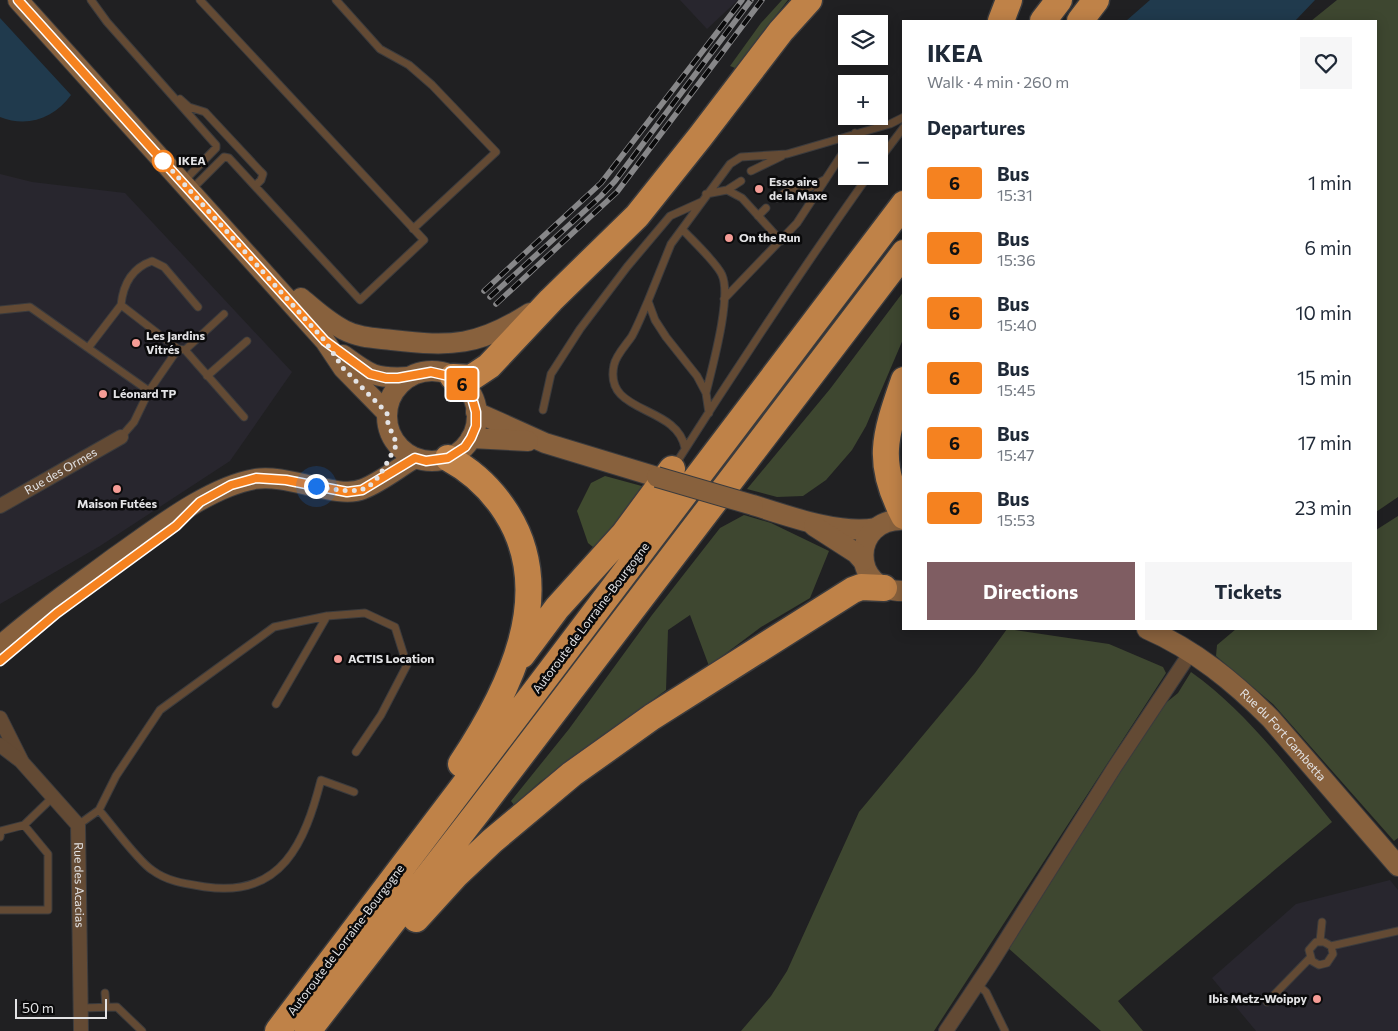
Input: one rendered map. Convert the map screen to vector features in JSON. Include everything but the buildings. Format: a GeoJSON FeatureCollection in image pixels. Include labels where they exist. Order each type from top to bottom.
{"type":"FeatureCollection","features":[{"type":"Feature","properties":{"kind":"highway"},"geometry":{"type":"LineString","coordinates":[[453,377],[471,378],[484,370],[519,336],[551,300],[637,216],[781,31],[809,0]]}},
{"type":"Feature","properties":{"kind":"highway"},"geometry":{"type":"LineString","coordinates":[[1002,20],[1009,0]]}},
{"type":"Feature","properties":{"kind":"highway"},"geometry":{"type":"LineString","coordinates":[[1044,20],[1059,0]]}},
{"type":"Feature","properties":{"kind":"highway"},"geometry":{"type":"LineString","coordinates":[[1081,20],[1096,0]]}},
{"type":"Feature","properties":{"kind":"highway","name":"Autoroute de Lorraine-Bourgogne"},"geometry":{"type":"LineString","coordinates":[[278,1031],[902,207]]}},
{"type":"Feature","properties":{"kind":"highway","name":"Autoroute de Lorraine-Bourgogne"},"geometry":{"type":"LineString","coordinates":[[308,1031],[351,978],[902,256]]}},
{"type":"Feature","properties":{"kind":"highway"},"geometry":{"type":"LineString","coordinates":[[902,386],[891,419],[884,461],[889,488],[902,514]]}},
{"type":"Feature","properties":{"kind":"highway"},"geometry":{"type":"LineString","coordinates":[[448,458],[480,481],[498,500],[520,537],[527,560],[528,595],[527,615],[514,667]]}},
{"type":"Feature","properties":{"kind":"highway"},"geometry":{"type":"LineString","coordinates":[[405,863],[417,829],[478,739],[514,667],[557,608],[624,534],[671,465]]}},
{"type":"Feature","properties":{"kind":"highway"},"geometry":{"type":"LineString","coordinates":[[351,978],[382,955],[456,874],[572,774],[652,718],[853,590],[861,587],[894,590]]}},
{"type":"Feature","properties":{"kind":"street"},"geometry":{"type":"LineString","coordinates":[[18,0],[325,341],[343,368],[387,413]]}},
{"type":"Feature","properties":{"kind":"street"},"geometry":{"type":"LineString","coordinates":[[261,270],[300,296],[330,322],[345,331],[364,337],[431,345],[457,344],[486,336],[513,324],[551,300]]}},
{"type":"Feature","properties":{"kind":"street"},"geometry":{"type":"LineString","coordinates":[[325,341],[370,374],[386,378],[409,377],[431,372],[453,377],[465,386],[472,398],[476,412],[476,426],[465,447],[448,458],[432,461],[415,458],[397,444],[388,424],[387,413],[394,392],[409,377]]}},
{"type":"Feature","properties":{"kind":"street"},"geometry":{"type":"LineString","coordinates":[[476,412],[545,443]]}},
{"type":"Feature","properties":{"kind":"street","name":"Rue des Ormes"},"geometry":{"type":"LineString","coordinates":[[0,506],[121,437]]}},
{"type":"Feature","properties":{"kind":"street"},"geometry":{"type":"LineString","coordinates":[[471,438],[545,443],[671,465],[753,505],[804,520],[862,530],[876,528],[890,521],[902,518]]}},
{"type":"Feature","properties":{"kind":"street"},"geometry":{"type":"LineString","coordinates":[[378,480],[397,444]]}},
{"type":"Feature","properties":{"kind":"street"},"geometry":{"type":"LineString","coordinates":[[0,646],[33,617],[158,527],[231,485],[256,478],[286,480],[347,492],[362,490],[415,458]]}},
{"type":"Feature","properties":{"kind":"street"},"geometry":{"type":"LineString","coordinates":[[0,661],[57,613],[176,526],[200,502]]}},
{"type":"Feature","properties":{"kind":"street"},"geometry":{"type":"LineString","coordinates":[[804,520],[836,540],[863,561]]}},
{"type":"Feature","properties":{"kind":"street"},"geometry":{"type":"LineString","coordinates":[[876,528],[868,537],[863,549],[863,561],[867,572],[874,582],[894,590]]}},
{"type":"Feature","properties":{"kind":"street","name":"Rue du Fort Gambetta"},"geometry":{"type":"LineString","coordinates":[[1148,630],[1191,652],[1227,677],[1271,719],[1398,866]]}},
{"type":"Feature","properties":{"kind":"street"},"geometry":{"type":"LineString","coordinates":[[946,1031],[1114,768],[1191,652]]}},
{"type":"Feature","properties":{"kind":"street","name":"Rue des Acacias"},"geometry":{"type":"LineString","coordinates":[[0,718],[21,761]]}},
{"type":"Feature","properties":{"kind":"street","name":"Rue des Acacias"},"geometry":{"type":"LineString","coordinates":[[0,746],[21,761],[78,825],[81,1031]]}},
{"type":"Feature","properties":{"kind":"lane"},"geometry":{"type":"LineString","coordinates":[[91,0],[107,22],[216,145],[216,148],[186,187]]}},
{"type":"Feature","properties":{"kind":"lane"},"geometry":{"type":"LineString","coordinates":[[186,187],[224,157],[229,158],[360,300],[424,240],[200,0]]}},
{"type":"Feature","properties":{"kind":"lane"},"geometry":{"type":"LineString","coordinates":[[336,0],[380,49],[409,65],[432,85],[496,152],[413,228]]}},
{"type":"Feature","properties":{"kind":"lane"},"geometry":{"type":"LineString","coordinates":[[170,91],[190,107],[205,112],[263,174],[261,180],[255,186]]}},
{"type":"Feature","properties":{"kind":"lane"},"geometry":{"type":"LineString","coordinates":[[751,171],[787,154],[890,124],[902,118]]}},
{"type":"Feature","properties":{"kind":"lane"},"geometry":{"type":"LineString","coordinates":[[888,148],[902,131]]}},
{"type":"Feature","properties":{"kind":"lane"},"geometry":{"type":"LineString","coordinates":[[671,465],[683,437],[666,420],[634,405],[623,397],[615,387],[612,375],[614,364],[633,334],[671,244],[706,194],[730,164],[742,157],[787,154]]}},
{"type":"Feature","properties":{"kind":"lane"},"geometry":{"type":"LineString","coordinates":[[724,299],[731,289],[797,223],[838,160]]}},
{"type":"Feature","properties":{"kind":"lane"},"geometry":{"type":"LineString","coordinates":[[777,198],[786,192],[809,188],[826,179]]}},
{"type":"Feature","properties":{"kind":"lane"},"geometry":{"type":"LineString","coordinates":[[706,194],[727,190],[741,181]]}},
{"type":"Feature","properties":{"kind":"lane"},"geometry":{"type":"LineString","coordinates":[[671,465],[729,385],[773,312],[862,185]]}},
{"type":"Feature","properties":{"kind":"lane"},"geometry":{"type":"LineString","coordinates":[[727,190],[742,198],[781,241]]}},
{"type":"Feature","properties":{"kind":"lane"},"geometry":{"type":"LineString","coordinates":[[543,410],[551,374],[621,275],[670,216],[685,207],[701,202]]}},
{"type":"Feature","properties":{"kind":"lane"},"geometry":{"type":"LineString","coordinates":[[758,216],[766,208]]}},
{"type":"Feature","properties":{"kind":"lane"},"geometry":{"type":"LineString","coordinates":[[682,229],[722,273],[725,284],[719,338],[706,393]]}},
{"type":"Feature","properties":{"kind":"lane"},"geometry":{"type":"LineString","coordinates":[[88,348],[121,305],[123,290],[139,266],[152,261],[164,267],[198,307]]}},
{"type":"Feature","properties":{"kind":"lane"},"geometry":{"type":"LineString","coordinates":[[648,301],[655,320],[697,376],[706,393],[709,412]]}},
{"type":"Feature","properties":{"kind":"lane"},"geometry":{"type":"LineString","coordinates":[[121,305],[182,350],[244,417]]}},
{"type":"Feature","properties":{"kind":"lane"},"geometry":{"type":"LineString","coordinates":[[0,310],[30,307],[149,391]]}},
{"type":"Feature","properties":{"kind":"lane"},"geometry":{"type":"LineString","coordinates":[[121,437],[134,422],[149,391],[182,350],[224,314]]}},
{"type":"Feature","properties":{"kind":"lane"},"geometry":{"type":"LineString","coordinates":[[207,376],[247,341]]}},
{"type":"Feature","properties":{"kind":"lane"},"geometry":{"type":"LineString","coordinates":[[78,825],[99,810],[116,776],[160,710],[274,627],[327,616],[365,613],[395,627],[407,665],[381,716],[356,752]]}},
{"type":"Feature","properties":{"kind":"lane"},"geometry":{"type":"LineString","coordinates":[[276,704],[327,616]]}},
{"type":"Feature","properties":{"kind":"lane"},"geometry":{"type":"LineString","coordinates":[[99,810],[151,870],[183,884],[212,888],[246,888],[273,875],[301,843],[314,810],[322,780],[354,792]]}},
{"type":"Feature","properties":{"kind":"lane"},"geometry":{"type":"LineString","coordinates":[[0,837],[1,831],[24,825],[53,797]]}},
{"type":"Feature","properties":{"kind":"lane"},"geometry":{"type":"LineString","coordinates":[[0,910],[48,910],[48,854],[24,825]]}},
{"type":"Feature","properties":{"kind":"lane"},"geometry":{"type":"LineString","coordinates":[[1320,941],[1322,922]]}},
{"type":"Feature","properties":{"kind":"lane"},"geometry":{"type":"LineString","coordinates":[[1320,941],[1330,946],[1398,931]]}},
{"type":"Feature","properties":{"kind":"lane"},"geometry":{"type":"LineString","coordinates":[[1267,1002],[1310,958],[1311,947],[1320,941]]}},
{"type":"Feature","properties":{"kind":"lane"},"geometry":{"type":"LineString","coordinates":[[1310,958],[1315,964],[1326,964],[1333,954],[1330,946]]}},
{"type":"Feature","properties":{"kind":"lane"},"geometry":{"type":"LineString","coordinates":[[977,984],[986,992],[1005,1031]]}},
{"type":"Feature","properties":{"kind":"lane"},"geometry":{"type":"LineString","coordinates":[[105,993],[106,1007]]}},
{"type":"Feature","properties":{"kind":"lane"},"geometry":{"type":"LineString","coordinates":[[81,1008],[117,1007],[142,1031]]}},
{"type":"Feature","properties":{"kind":"shaded area"},"geometry":{"type":"Polygon","coordinates":[[[680,0],[738,0],[707,29],[680,0]]]}},
{"type":"Feature","properties":{"kind":"shaded area"},"geometry":{"type":"Polygon","coordinates":[[[0,174],[32,182],[125,193],[292,372],[230,461],[100,546],[0,604],[0,174]]]}},
{"type":"Feature","properties":{"kind":"shaded area"},"geometry":{"type":"Polygon","coordinates":[[[1390,880],[1398,890],[1398,1031],[1256,1031],[1212,978],[1296,904],[1390,880]]]}},
{"type":"Feature","properties":{"kind":"green space"},"geometry":{"type":"Polygon","coordinates":[[[782,0],[788,0],[735,68],[730,66],[761,23],[782,0]]]}},
{"type":"Feature","properties":{"kind":"green space"},"geometry":{"type":"Polygon","coordinates":[[[1337,0],[1398,0],[1398,497],[1377,511],[1377,20],[1312,20],[1337,0]]]}},
{"type":"Feature","properties":{"kind":"green space"},"geometry":{"type":"Polygon","coordinates":[[[902,294],[902,342],[866,426],[852,450],[826,480],[803,496],[777,497],[747,489],[830,389],[902,294]]]}},
{"type":"Feature","properties":{"kind":"green space"},"geometry":{"type":"Polygon","coordinates":[[[605,476],[649,488],[611,537],[593,547],[588,543],[577,511],[591,483],[605,476]]]}},
{"type":"Feature","properties":{"kind":"green space"},"geometry":{"type":"Polygon","coordinates":[[[744,515],[771,523],[829,551],[810,598],[761,627],[709,666],[690,615],[668,630],[666,690],[541,781],[514,805],[511,801],[569,729],[652,615],[720,528],[744,515]]]}},
{"type":"Feature","properties":{"kind":"green space"},"geometry":{"type":"Polygon","coordinates":[[[1398,516],[1398,838],[1394,841],[1273,704],[1216,656],[1217,645],[1235,630],[1377,630],[1377,529],[1398,516]]]}},
{"type":"Feature","properties":{"kind":"green space"},"geometry":{"type":"Polygon","coordinates":[[[1006,630],[1014,630],[1109,644],[1163,667],[1166,673],[934,1031],[741,1031],[771,996],[787,971],[859,812],[975,673],[1006,630]]]}},
{"type":"Feature","properties":{"kind":"green space"},"geometry":{"type":"Polygon","coordinates":[[[1191,672],[1231,705],[1249,723],[1332,822],[1118,1001],[1143,1031],[1101,1031],[1007,947],[1162,706],[1178,693],[1191,672]]]}},
{"type":"Feature","properties":{"kind":"water"},"geometry":{"type":"Polygon","coordinates":[[[1150,0],[1315,0],[1296,20],[1127,20],[1150,0]]]}},
{"type":"Feature","properties":{"kind":"water"},"geometry":{"type":"Polygon","coordinates":[[[0,18],[71,95],[57,110],[40,119],[21,121],[0,117],[0,18]]]}},
{"type":"Feature","properties":{"kind":"railway"},"geometry":{"type":"LineString","coordinates":[[484,291],[601,183],[742,0]]}},
{"type":"Feature","properties":{"kind":"railway"},"geometry":{"type":"LineString","coordinates":[[490,297],[615,181],[751,0]]}},
{"type":"Feature","properties":{"kind":"railway"},"geometry":{"type":"LineString","coordinates":[[496,304],[617,192],[762,0]]}},
{"type":"Feature","properties":{"kind":"bus line","name":"6"},"geometry":{"type":"LineString","coordinates":[[0,661],[57,613],[176,526],[200,502],[231,485],[256,478],[286,480],[347,492],[362,490],[415,458],[437,461],[457,453],[465,447],[476,426],[476,412],[472,398],[465,386],[453,377],[431,372],[398,378],[386,378],[370,374],[325,341],[18,0]]}},
{"type":"Feature","properties":{"kind":"place","name":"IKEA"},"geometry":{"type":"Point","coordinates":[163,161]}},
{"type":"Feature","properties":{"kind":"place","name":"Esso aire de la Maxe"},"geometry":{"type":"Point","coordinates":[759,189]}},
{"type":"Feature","properties":{"kind":"place","name":"On the Run"},"geometry":{"type":"Point","coordinates":[729,238]}},
{"type":"Feature","properties":{"kind":"place","name":"Les Jardins Vitrés"},"geometry":{"type":"Point","coordinates":[136,343]}},
{"type":"Feature","properties":{"kind":"place","name":"Léonard TP"},"geometry":{"type":"Point","coordinates":[103,394]}},
{"type":"Feature","properties":{"kind":"place","name":"Maison Futées"},"geometry":{"type":"Point","coordinates":[117,489]}},
{"type":"Feature","properties":{"kind":"place","name":"ACTIS Location"},"geometry":{"type":"Point","coordinates":[338,659]}},
{"type":"Feature","properties":{"kind":"place","name":"Ibis Metz-Woippy"},"geometry":{"type":"Point","coordinates":[1317,999]}},
{"type":"Feature","properties":{"kind":"route"},"geometry":{"type":"LineString","coordinates":[[163,161],[159,156],[325,341],[343,368],[387,413],[391,435],[397,444],[378,480],[362,490],[347,492],[316,486]]}}]}
